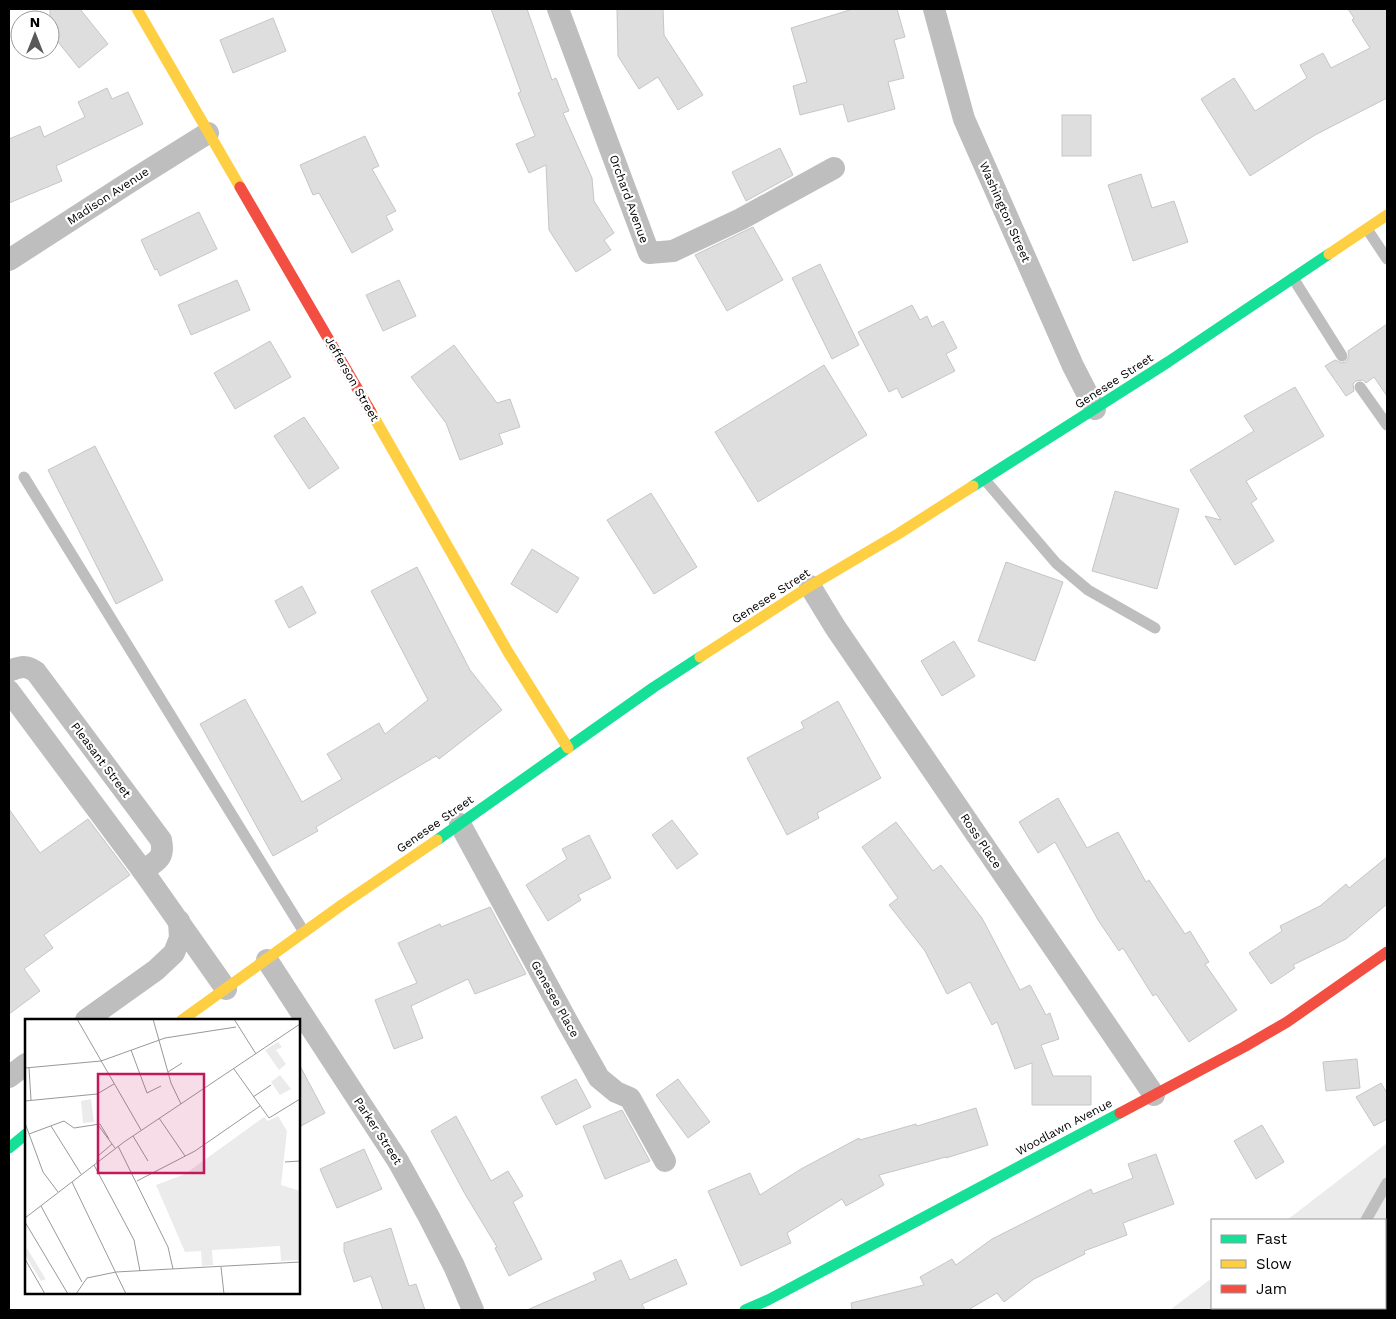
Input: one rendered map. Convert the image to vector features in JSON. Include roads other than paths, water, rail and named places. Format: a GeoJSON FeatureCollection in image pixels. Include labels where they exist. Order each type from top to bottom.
{"type":"FeatureCollection","features":[{"type":"Feature","properties":{"kind":"street","name":"Jefferson Street"},"geometry":{"type":"LineString","coordinates":[[137,9],[508,652],[568,748]]}},
{"type":"Feature","properties":{"kind":"street","name":"Orchard Avenue"},"geometry":{"type":"LineString","coordinates":[[558,9],[649,253],[673,251],[741,219],[834,168]]}},
{"type":"Feature","properties":{"kind":"street","name":"Washington Street"},"geometry":{"type":"LineString","coordinates":[[934,9],[964,119],[1073,366],[1095,409]]}},
{"type":"Feature","properties":{"kind":"street","name":"Madison Avenue"},"geometry":{"type":"LineString","coordinates":[[9,260],[208,133]]}},
{"type":"Feature","properties":{"kind":"street","name":"Genesee Street"},"geometry":{"type":"LineString","coordinates":[[183,1019],[342,904],[654,688],[810,586],[898,534],[1174,359],[1387,215]]}},
{"type":"Feature","properties":{"kind":"street","name":"Ross Place"},"geometry":{"type":"LineString","coordinates":[[810,586],[835,627],[1154,1095]]}},
{"type":"Feature","properties":{"kind":"street","name":"Pleasant Street"},"geometry":{"type":"LineString","coordinates":[[9,671],[23,666],[30,667],[36,672],[161,840],[163,849],[161,856],[144,871]]}},
{"type":"Feature","properties":{"kind":"street"},"geometry":{"type":"LineString","coordinates":[[9,691],[144,871],[226,989]]}},
{"type":"Feature","properties":{"kind":"street","name":"Genesee Place"},"geometry":{"type":"LineString","coordinates":[[460,824],[563,1015],[600,1078],[616,1092],[630,1098],[666,1161]]}},
{"type":"Feature","properties":{"kind":"street"},"geometry":{"type":"LineString","coordinates":[[87,1019],[156,970],[174,954],[180,938],[178,921]]}},
{"type":"Feature","properties":{"kind":"street","name":"Woodlawn Avenue"},"geometry":{"type":"LineString","coordinates":[[745,1310],[768,1300],[1244,1047],[1287,1022],[1387,952]]}},
{"type":"Feature","properties":{"kind":"street","name":"Parker Street"},"geometry":{"type":"LineString","coordinates":[[267,960],[398,1161],[454,1266],[473,1310]]}},
{"type":"Feature","properties":{"kind":"street"},"geometry":{"type":"LineString","coordinates":[[9,1077],[25,1065]]}},
{"type":"Feature","properties":{"kind":"street"},"geometry":{"type":"LineString","coordinates":[[9,1148],[25,1135]]}},
{"type":"Feature","properties":{"kind":"lane"},"geometry":{"type":"LineString","coordinates":[[1366,229],[1387,259]]}},
{"type":"Feature","properties":{"kind":"lane"},"geometry":{"type":"LineString","coordinates":[[1293,278],[1342,356]]}},
{"type":"Feature","properties":{"kind":"lane"},"geometry":{"type":"LineString","coordinates":[[1360,387],[1387,425]]}},
{"type":"Feature","properties":{"kind":"lane"},"geometry":{"type":"LineString","coordinates":[[24,477],[304,932]]}},
{"type":"Feature","properties":{"kind":"lane"},"geometry":{"type":"LineString","coordinates":[[984,480],[1056,562],[1088,590],[1155,628]]}},
{"type":"Feature","properties":{"kind":"lane"},"geometry":{"type":"LineString","coordinates":[[1367,1219],[1387,1183]]}}]}
